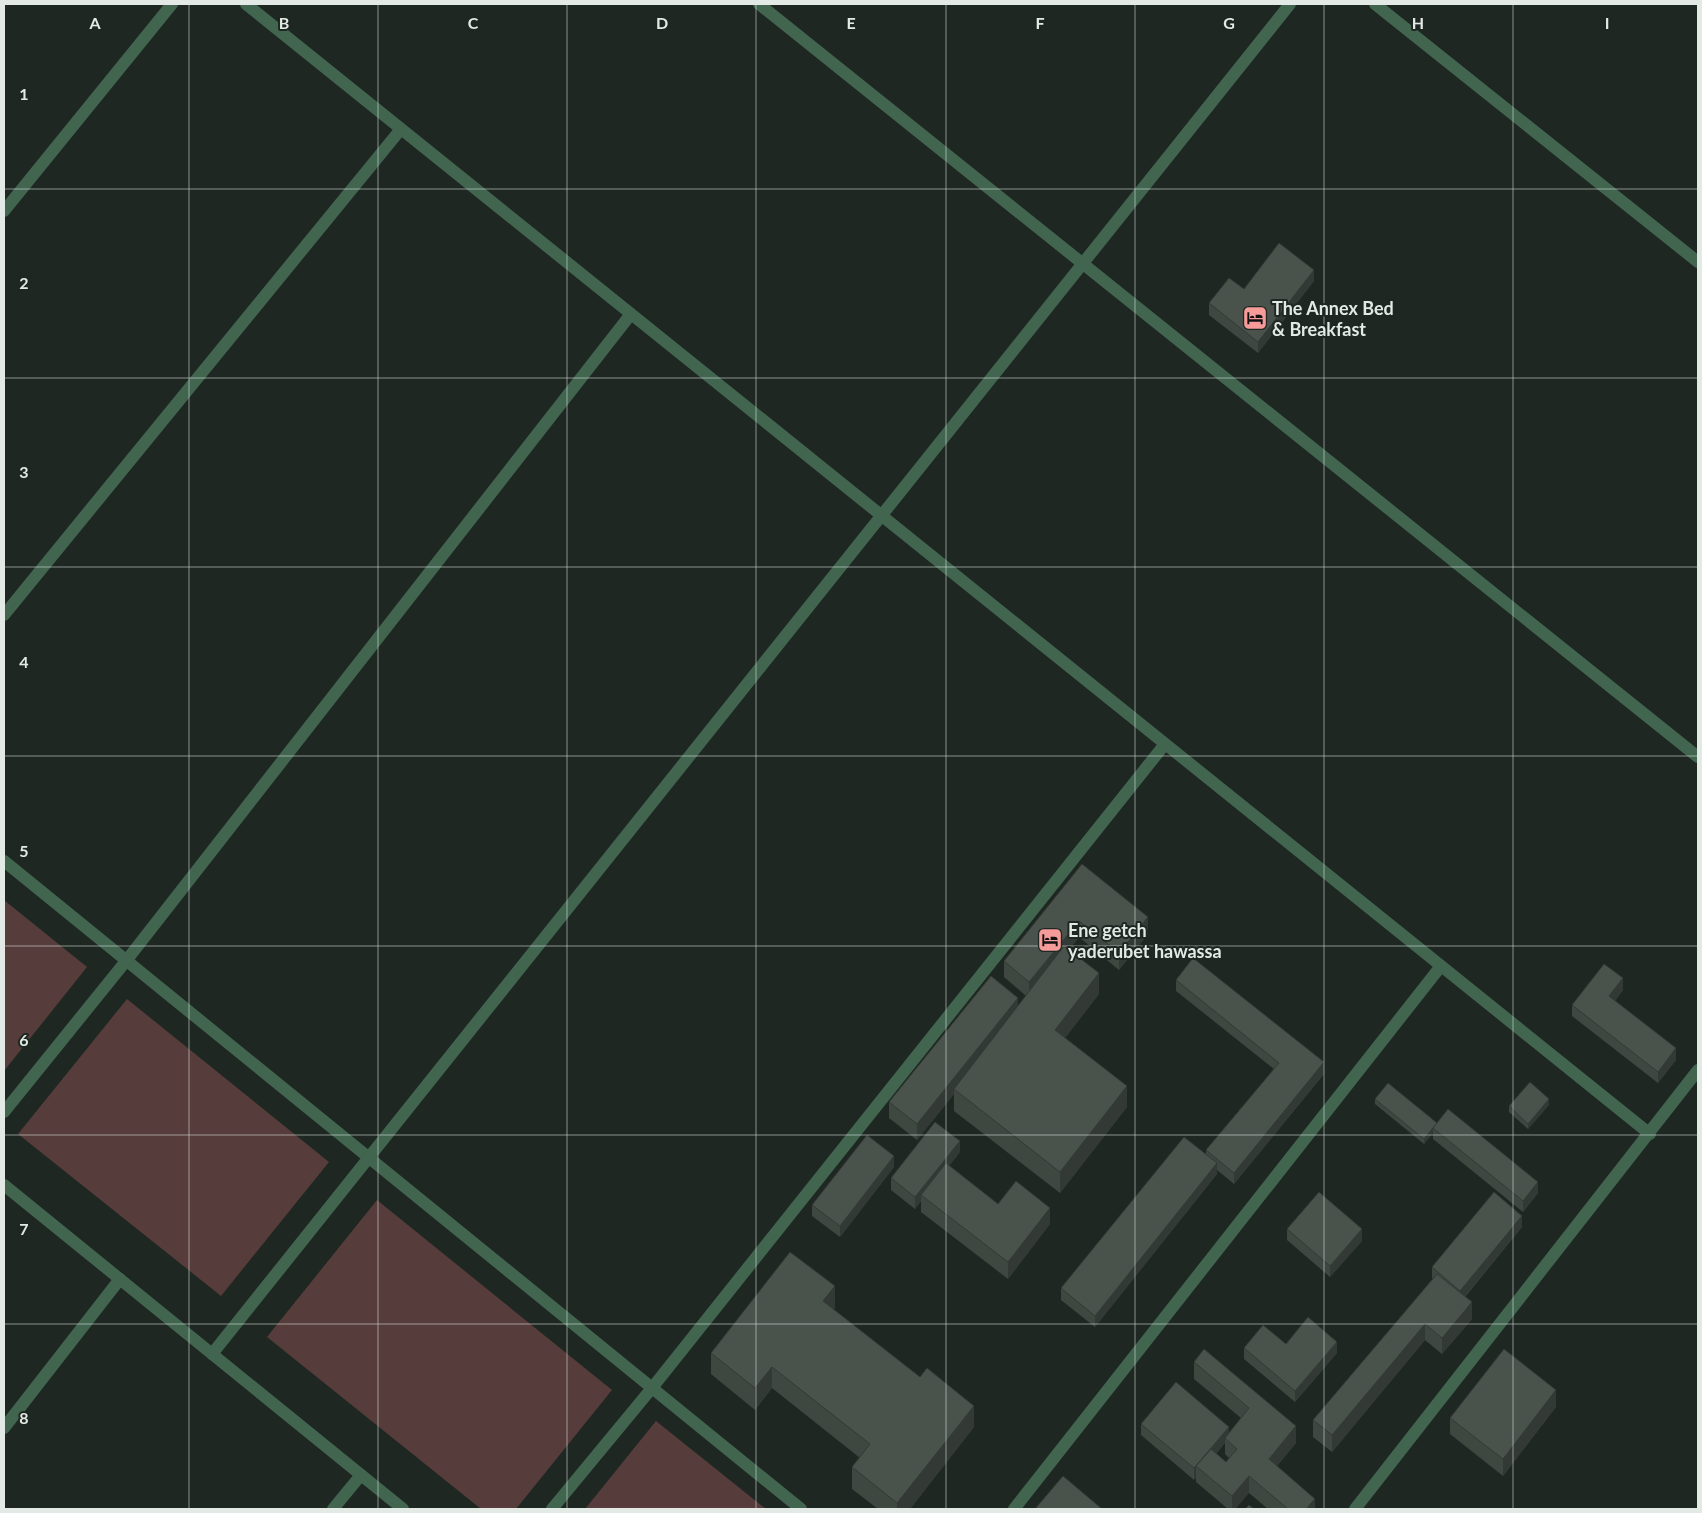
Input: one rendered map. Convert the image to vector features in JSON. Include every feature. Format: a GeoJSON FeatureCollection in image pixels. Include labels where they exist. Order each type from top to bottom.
{"type":"FeatureCollection","features":[{"type":"Feature","properties":{"kind":"street"},"geometry":{"type":"LineString","coordinates":[[4,211],[172,4]]}},
{"type":"Feature","properties":{"kind":"street"},"geometry":{"type":"LineString","coordinates":[[246,4],[1650,1134]]}},
{"type":"Feature","properties":{"kind":"street"},"geometry":{"type":"LineString","coordinates":[[760,4],[1085,263],[1698,758]]}},
{"type":"Feature","properties":{"kind":"street"},"geometry":{"type":"LineString","coordinates":[[212,1354],[370,1159],[881,515],[1085,263],[1290,4]]}},
{"type":"Feature","properties":{"kind":"street"},"geometry":{"type":"LineString","coordinates":[[1375,4],[1698,262]]}},
{"type":"Feature","properties":{"kind":"street"},"geometry":{"type":"LineString","coordinates":[[4,615],[401,129]]}},
{"type":"Feature","properties":{"kind":"street"},"geometry":{"type":"LineString","coordinates":[[4,1112],[126,961],[631,314]]}},
{"type":"Feature","properties":{"kind":"street"},"geometry":{"type":"LineString","coordinates":[[552,1509],[652,1388],[1165,744]]}},
{"type":"Feature","properties":{"kind":"street"},"geometry":{"type":"LineString","coordinates":[[4,862],[801,1509]]}},
{"type":"Feature","properties":{"kind":"street"},"geometry":{"type":"LineString","coordinates":[[1014,1509],[1441,966]]}},
{"type":"Feature","properties":{"kind":"street"},"geometry":{"type":"LineString","coordinates":[[1355,1509],[1650,1134],[1698,1070]]}},
{"type":"Feature","properties":{"kind":"street"},"geometry":{"type":"LineString","coordinates":[[4,1185],[403,1509]]}},
{"type":"Feature","properties":{"kind":"street"},"geometry":{"type":"LineString","coordinates":[[4,1428],[120,1279]]}},
{"type":"Feature","properties":{"kind":"street"},"geometry":{"type":"LineString","coordinates":[[334,1509],[361,1475]]}},
{"type":"Feature","properties":{"kind":"shaded area"},"geometry":{"type":"Polygon","coordinates":[[[4,900],[87,967],[4,1071],[4,900]]]}},
{"type":"Feature","properties":{"kind":"shaded area"},"geometry":{"type":"Polygon","coordinates":[[[127,999],[329,1162],[221,1296],[18,1134],[127,999]]]}},
{"type":"Feature","properties":{"kind":"shaded area"},"geometry":{"type":"Polygon","coordinates":[[[377,1200],[612,1390],[516,1509],[481,1509],[267,1337],[377,1200]]]}},
{"type":"Feature","properties":{"kind":"shaded area"},"geometry":{"type":"Polygon","coordinates":[[[656,1421],[766,1509],[585,1509],[656,1421]]]}},
{"type":"Feature","properties":{"kind":"building"},"geometry":{"type":"Polygon","coordinates":[[[1279,243],[1314,270],[1258,342],[1209,303],[1229,278],[1244,289],[1279,243]]]}},
{"type":"Feature","properties":{"kind":"building"},"geometry":{"type":"Polygon","coordinates":[[[1082,864],[1148,917],[1119,953],[1079,921],[1029,982],[1004,961],[1082,864]]]}},
{"type":"Feature","properties":{"kind":"building"},"geometry":{"type":"Polygon","coordinates":[[[1064,946],[1099,973],[1055,1030],[1127,1086],[1060,1172],[954,1089],[1064,946]]]}},
{"type":"Feature","properties":{"kind":"building"},"geometry":{"type":"Polygon","coordinates":[[[1193,958],[1324,1062],[1234,1173],[1206,1150],[1279,1063],[1176,980],[1193,958]]]}},
{"type":"Feature","properties":{"kind":"building"},"geometry":{"type":"Polygon","coordinates":[[[1604,964],[1623,978],[1609,996],[1676,1048],[1658,1072],[1572,1005],[1604,964]]]}},
{"type":"Feature","properties":{"kind":"building"},"geometry":{"type":"Polygon","coordinates":[[[991,976],[1018,998],[917,1124],[889,1102],[991,976]]]}},
{"type":"Feature","properties":{"kind":"building"},"geometry":{"type":"Polygon","coordinates":[[[1530,1082],[1549,1099],[1528,1124],[1509,1106],[1530,1082]]]}},
{"type":"Feature","properties":{"kind":"building"},"geometry":{"type":"Polygon","coordinates":[[[1388,1083],[1437,1123],[1424,1139],[1375,1099],[1388,1083]]]}},
{"type":"Feature","properties":{"kind":"building"},"geometry":{"type":"Polygon","coordinates":[[[1448,1109],[1538,1182],[1523,1201],[1433,1128],[1448,1109]]]}},
{"type":"Feature","properties":{"kind":"building"},"geometry":{"type":"Polygon","coordinates":[[[935,1122],[960,1141],[915,1197],[891,1178],[935,1122]]]}},
{"type":"Feature","properties":{"kind":"building"},"geometry":{"type":"Polygon","coordinates":[[[867,1135],[894,1156],[840,1226],[812,1205],[867,1135]]]}},
{"type":"Feature","properties":{"kind":"building"},"geometry":{"type":"Polygon","coordinates":[[[1184,1137],[1217,1163],[1095,1316],[1061,1288],[1184,1137]]]}},
{"type":"Feature","properties":{"kind":"building"},"geometry":{"type":"Polygon","coordinates":[[[946,1163],[998,1204],[1016,1181],[1050,1208],[1008,1262],[921,1195],[946,1163]]]}},
{"type":"Feature","properties":{"kind":"building"},"geometry":{"type":"Polygon","coordinates":[[[1319,1192],[1362,1229],[1330,1266],[1287,1229],[1319,1192]]]}},
{"type":"Feature","properties":{"kind":"building"},"geometry":{"type":"Polygon","coordinates":[[[1494,1192],[1522,1216],[1460,1291],[1432,1267],[1494,1192]]]}},
{"type":"Feature","properties":{"kind":"building"},"geometry":{"type":"Polygon","coordinates":[[[790,1252],[835,1286],[823,1301],[920,1377],[927,1368],[974,1406],[897,1503],[852,1467],[870,1444],[772,1367],[755,1388],[711,1353],[790,1252]]]}},
{"type":"Feature","properties":{"kind":"building"},"geometry":{"type":"Polygon","coordinates":[[[1437,1274],[1472,1302],[1442,1338],[1425,1324],[1332,1435],[1313,1420],[1437,1274]]]}},
{"type":"Feature","properties":{"kind":"building"},"geometry":{"type":"Polygon","coordinates":[[[1308,1317],[1337,1342],[1295,1391],[1244,1348],[1263,1325],[1286,1344],[1308,1317]]]}},
{"type":"Feature","properties":{"kind":"building"},"geometry":{"type":"Polygon","coordinates":[[[1204,1349],[1296,1426],[1269,1459],[1315,1499],[1306,1509],[1288,1509],[1249,1476],[1232,1496],[1196,1466],[1211,1449],[1226,1462],[1237,1449],[1225,1438],[1249,1408],[1194,1362],[1204,1349]]]}},
{"type":"Feature","properties":{"kind":"building"},"geometry":{"type":"Polygon","coordinates":[[[1504,1349],[1556,1390],[1503,1459],[1450,1418],[1504,1349]]]}},
{"type":"Feature","properties":{"kind":"building"},"geometry":{"type":"Polygon","coordinates":[[[1176,1382],[1229,1427],[1194,1468],[1141,1424],[1176,1382]]]}},
{"type":"Feature","properties":{"kind":"building"},"geometry":{"type":"Polygon","coordinates":[[[1063,1476],[1102,1509],[1035,1509],[1063,1476]]]}},
{"type":"Feature","properties":{"kind":"building"},"geometry":{"type":"Polygon","coordinates":[[[1249,1505],[1254,1509],[1245,1509],[1249,1505]]]}},
{"type":"Feature","properties":{"kind":"place","name":"The Annex Bed & Breakfast"},"geometry":{"type":"Point","coordinates":[1255,318]}},
{"type":"Feature","properties":{"kind":"place","name":"Ene getch yaderubet hawassa"},"geometry":{"type":"Point","coordinates":[1050,940]}}]}
